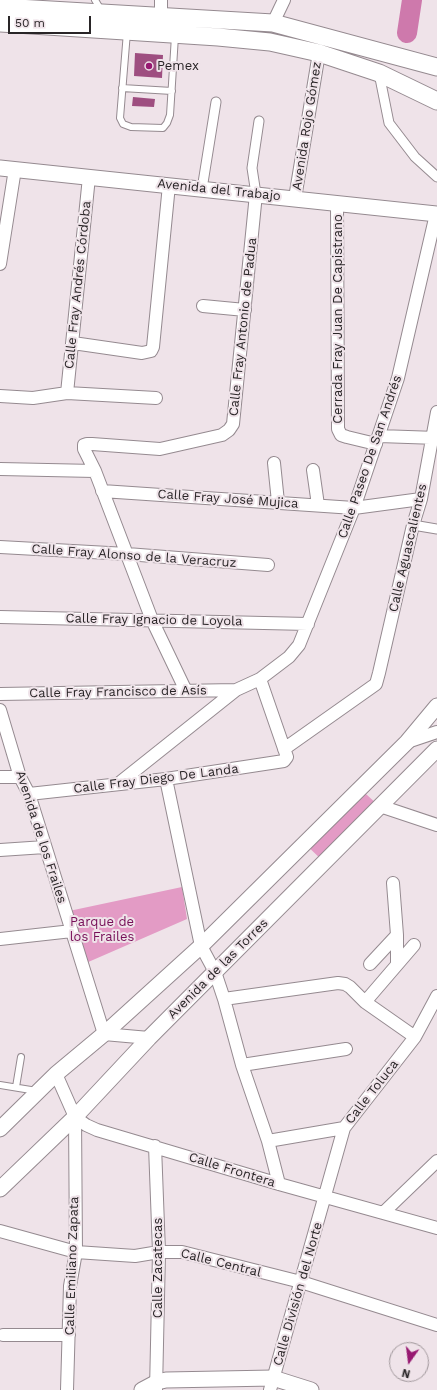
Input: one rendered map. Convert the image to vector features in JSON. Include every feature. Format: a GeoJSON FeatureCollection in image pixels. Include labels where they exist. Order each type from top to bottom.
{"type":"FeatureCollection","features":[{"type":"Feature","properties":{"kind":"main road"},"geometry":{"type":"LineString","coordinates":[[12,5],[99,7],[161,17],[273,23],[383,53],[432,77]]}},
{"type":"Feature","properties":{"kind":"main road"},"geometry":{"type":"LineString","coordinates":[[0,23],[175,34],[270,42],[319,54],[379,73],[437,101]]}},
{"type":"Feature","properties":{"kind":"main road"},"geometry":{"type":"LineString","coordinates":[[379,73],[432,77]]}},
{"type":"Feature","properties":{"kind":"street"},"geometry":{"type":"LineString","coordinates":[[161,17],[162,0]]}},
{"type":"Feature","properties":{"kind":"street"},"geometry":{"type":"LineString","coordinates":[[273,23],[284,0]]}},
{"type":"Feature","properties":{"kind":"street","name":"Avenida Rojo Gómez"},"geometry":{"type":"LineString","coordinates":[[295,198],[319,54]]}},
{"type":"Feature","properties":{"kind":"street"},"geometry":{"type":"LineString","coordinates":[[379,73],[389,123],[415,157],[437,177]]}},
{"type":"Feature","properties":{"kind":"street"},"geometry":{"type":"LineString","coordinates":[[202,189],[216,102]]}},
{"type":"Feature","properties":{"kind":"street"},"geometry":{"type":"LineString","coordinates":[[256,194],[252,168],[259,121]]}},
{"type":"Feature","properties":{"kind":"street","name":"Avenida del Trabajo"},"geometry":{"type":"LineString","coordinates":[[0,168],[436,214]]}},
{"type":"Feature","properties":{"kind":"street"},"geometry":{"type":"LineString","coordinates":[[0,264],[15,169]]}},
{"type":"Feature","properties":{"kind":"street","name":"Calle Fray Andrés Córdoba"},"geometry":{"type":"LineString","coordinates":[[68,393],[89,177]]}},
{"type":"Feature","properties":{"kind":"street"},"geometry":{"type":"LineString","coordinates":[[73,343],[142,353],[151,351],[153,347],[169,185]]}},
{"type":"Feature","properties":{"kind":"street","name":"Calle Fray Antonio de Padua"},"geometry":{"type":"LineString","coordinates":[[95,471],[84,449],[84,446],[87,444],[160,448],[222,435],[230,430],[233,424],[256,194]]}},
{"type":"Feature","properties":{"kind":"street","name":"Cerrada Fray Juan De Capistrano"},"geometry":{"type":"LineString","coordinates":[[338,203],[338,429],[341,434],[347,437],[377,440]]}},
{"type":"Feature","properties":{"kind":"street","name":"Calle Paseo De San Andrés"},"geometry":{"type":"LineString","coordinates":[[236,690],[260,679],[295,652],[308,624],[354,508],[398,378],[436,214]]}},
{"type":"Feature","properties":{"kind":"street"},"geometry":{"type":"LineString","coordinates":[[203,306],[245,310]]}},
{"type":"Feature","properties":{"kind":"street"},"geometry":{"type":"LineString","coordinates":[[0,396],[33,398],[68,393],[156,398]]}},
{"type":"Feature","properties":{"kind":"street","name":"Calle Aguascalientes"},"geometry":{"type":"LineString","coordinates":[[284,749],[376,684],[413,526],[421,499],[434,438],[437,412]]}},
{"type":"Feature","properties":{"kind":"street"},"geometry":{"type":"LineString","coordinates":[[377,440],[434,438]]}},
{"type":"Feature","properties":{"kind":"street"},"geometry":{"type":"LineString","coordinates":[[274,463],[278,502]]}},
{"type":"Feature","properties":{"kind":"street"},"geometry":{"type":"LineString","coordinates":[[0,469],[95,471],[152,620],[186,691]]}},
{"type":"Feature","properties":{"kind":"street"},"geometry":{"type":"LineString","coordinates":[[313,470],[318,505]]}},
{"type":"Feature","properties":{"kind":"street","name":"Calle Fray José Mujica"},"geometry":{"type":"LineString","coordinates":[[102,491],[354,508],[421,499]]}},
{"type":"Feature","properties":{"kind":"street"},"geometry":{"type":"LineString","coordinates":[[413,526],[437,529]]}},
{"type":"Feature","properties":{"kind":"street","name":"Calle Fray Alonso de la Veracruz"},"geometry":{"type":"LineString","coordinates":[[0,547],[127,554],[268,565]]}},
{"type":"Feature","properties":{"kind":"street","name":"Calle Fray Ignacio de Loyola"},"geometry":{"type":"LineString","coordinates":[[0,617],[308,624]]}},
{"type":"Feature","properties":{"kind":"street"},"geometry":{"type":"LineString","coordinates":[[260,679],[284,749]]}},
{"type":"Feature","properties":{"kind":"street"},"geometry":{"type":"LineString","coordinates":[[118,784],[236,690]]}},
{"type":"Feature","properties":{"kind":"street","name":"Calle Fray Francisco de Asís"},"geometry":{"type":"LineString","coordinates":[[0,694],[236,690]]}},
{"type":"Feature","properties":{"kind":"street"},"geometry":{"type":"LineString","coordinates":[[0,1129],[56,1074],[104,1034],[201,946],[407,742],[437,706]]}},
{"type":"Feature","properties":{"kind":"street","name":"Avenida de los Frailes"},"geometry":{"type":"LineString","coordinates":[[0,710],[20,777],[29,794],[104,1034]]}},
{"type":"Feature","properties":{"kind":"street"},"geometry":{"type":"LineString","coordinates":[[407,742],[437,732]]}},
{"type":"Feature","properties":{"kind":"street","name":"Calle Fray Diego De Landa"},"geometry":{"type":"LineString","coordinates":[[29,794],[166,780],[284,761],[287,757],[284,749]]}},
{"type":"Feature","properties":{"kind":"street","name":"Avenida de las Torres"},"geometry":{"type":"LineString","coordinates":[[0,1189],[75,1117],[149,1038],[437,749]]}},
{"type":"Feature","properties":{"kind":"street"},"geometry":{"type":"LineString","coordinates":[[0,777],[20,777]]}},
{"type":"Feature","properties":{"kind":"street"},"geometry":{"type":"LineString","coordinates":[[166,780],[201,946],[215,972],[224,999],[242,1065],[268,1141],[279,1184]]}},
{"type":"Feature","properties":{"kind":"street"},"geometry":{"type":"LineString","coordinates":[[380,806],[437,825]]}},
{"type":"Feature","properties":{"kind":"street"},"geometry":{"type":"LineString","coordinates":[[0,850],[45,847]]}},
{"type":"Feature","properties":{"kind":"street"},"geometry":{"type":"LineString","coordinates":[[393,883],[397,935],[397,964]]}},
{"type":"Feature","properties":{"kind":"street"},"geometry":{"type":"LineString","coordinates":[[0,939],[72,931]]}},
{"type":"Feature","properties":{"kind":"street"},"geometry":{"type":"LineString","coordinates":[[370,964],[397,935]]}},
{"type":"Feature","properties":{"kind":"street"},"geometry":{"type":"LineString","coordinates":[[365,1002],[414,945]]}},
{"type":"Feature","properties":{"kind":"street"},"geometry":{"type":"LineString","coordinates":[[224,999],[338,983],[345,984],[365,1002],[415,1037]]}},
{"type":"Feature","properties":{"kind":"street","name":"Calle Toluca"},"geometry":{"type":"LineString","coordinates":[[326,1197],[344,1128],[415,1037],[437,996]]}},
{"type":"Feature","properties":{"kind":"street"},"geometry":{"type":"LineString","coordinates":[[104,1034],[149,1038]]}},
{"type":"Feature","properties":{"kind":"street"},"geometry":{"type":"LineString","coordinates":[[242,1065],[346,1049]]}},
{"type":"Feature","properties":{"kind":"street"},"geometry":{"type":"LineString","coordinates":[[56,1074],[75,1117]]}},
{"type":"Feature","properties":{"kind":"street","name":"Calle Frontera"},"geometry":{"type":"LineString","coordinates":[[75,1117],[86,1125],[97,1130],[279,1184],[437,1228]]}},
{"type":"Feature","properties":{"kind":"street","name":"Calle Emiliano Zapata"},"geometry":{"type":"LineString","coordinates":[[67,1390],[70,1335],[70,1286],[76,1252],[75,1117]]}},
{"type":"Feature","properties":{"kind":"street"},"geometry":{"type":"LineString","coordinates":[[268,1141],[344,1128]]}},
{"type":"Feature","properties":{"kind":"street","name":"Calle Zacatecas"},"geometry":{"type":"LineString","coordinates":[[155,1146],[159,1252],[156,1386]]}},
{"type":"Feature","properties":{"kind":"street"},"geometry":{"type":"LineString","coordinates":[[383,1213],[437,1161]]}},
{"type":"Feature","properties":{"kind":"street","name":"Calle División del Norte"},"geometry":{"type":"LineString","coordinates":[[272,1384],[326,1197]]}},
{"type":"Feature","properties":{"kind":"street","name":"Calle Central"},"geometry":{"type":"LineString","coordinates":[[0,1231],[76,1252],[135,1256],[159,1252],[182,1252],[301,1282],[437,1325]]}},
{"type":"Feature","properties":{"kind":"street"},"geometry":{"type":"LineString","coordinates":[[3,1335],[70,1335]]}},
{"type":"Feature","properties":{"kind":"street"},"geometry":{"type":"LineString","coordinates":[[142,1390],[156,1386],[166,1380],[272,1384],[311,1390]]}},
{"type":"Feature","properties":{"kind":"lane"},"geometry":{"type":"LineString","coordinates":[[127,31],[120,118],[124,124],[131,127],[162,128],[167,123],[170,115],[175,34]]}},
{"type":"Feature","properties":{"kind":"lane"},"geometry":{"type":"LineString","coordinates":[[122,88],[172,91]]}},
{"type":"Feature","properties":{"kind":"lane"},"geometry":{"type":"LineString","coordinates":[[16,1087],[21,1057]]}},
{"type":"Feature","properties":{"kind":"lane"},"geometry":{"type":"LineString","coordinates":[[0,1085],[39,1091]]}},
{"type":"Feature","properties":{"kind":"green space"},"geometry":{"type":"Polygon","coordinates":[[[355,784],[378,805],[324,862],[302,841],[355,784]]]}},
{"type":"Feature","properties":{"kind":"green space","name":"Parque de los Frailes"},"geometry":{"type":"Polygon","coordinates":[[[182,887],[187,919],[86,963],[69,911],[182,887]]]}},
{"type":"Feature","properties":{"kind":"building","name":"Pemex"},"geometry":{"type":"Polygon","coordinates":[[[135,53],[163,55],[162,78],[134,76],[135,53]]]}},
{"type":"Feature","properties":{"kind":"building"},"geometry":{"type":"Polygon","coordinates":[[[133,97],[155,99],[154,107],[132,106],[133,97]]]}},
{"type":"Feature","properties":{"kind":"waterway"},"geometry":{"type":"LineString","coordinates":[[407,33],[412,0]]}},
{"type":"Feature","properties":{"kind":"place","name":"Pemex"},"geometry":{"type":"Point","coordinates":[149,66]}}]}
